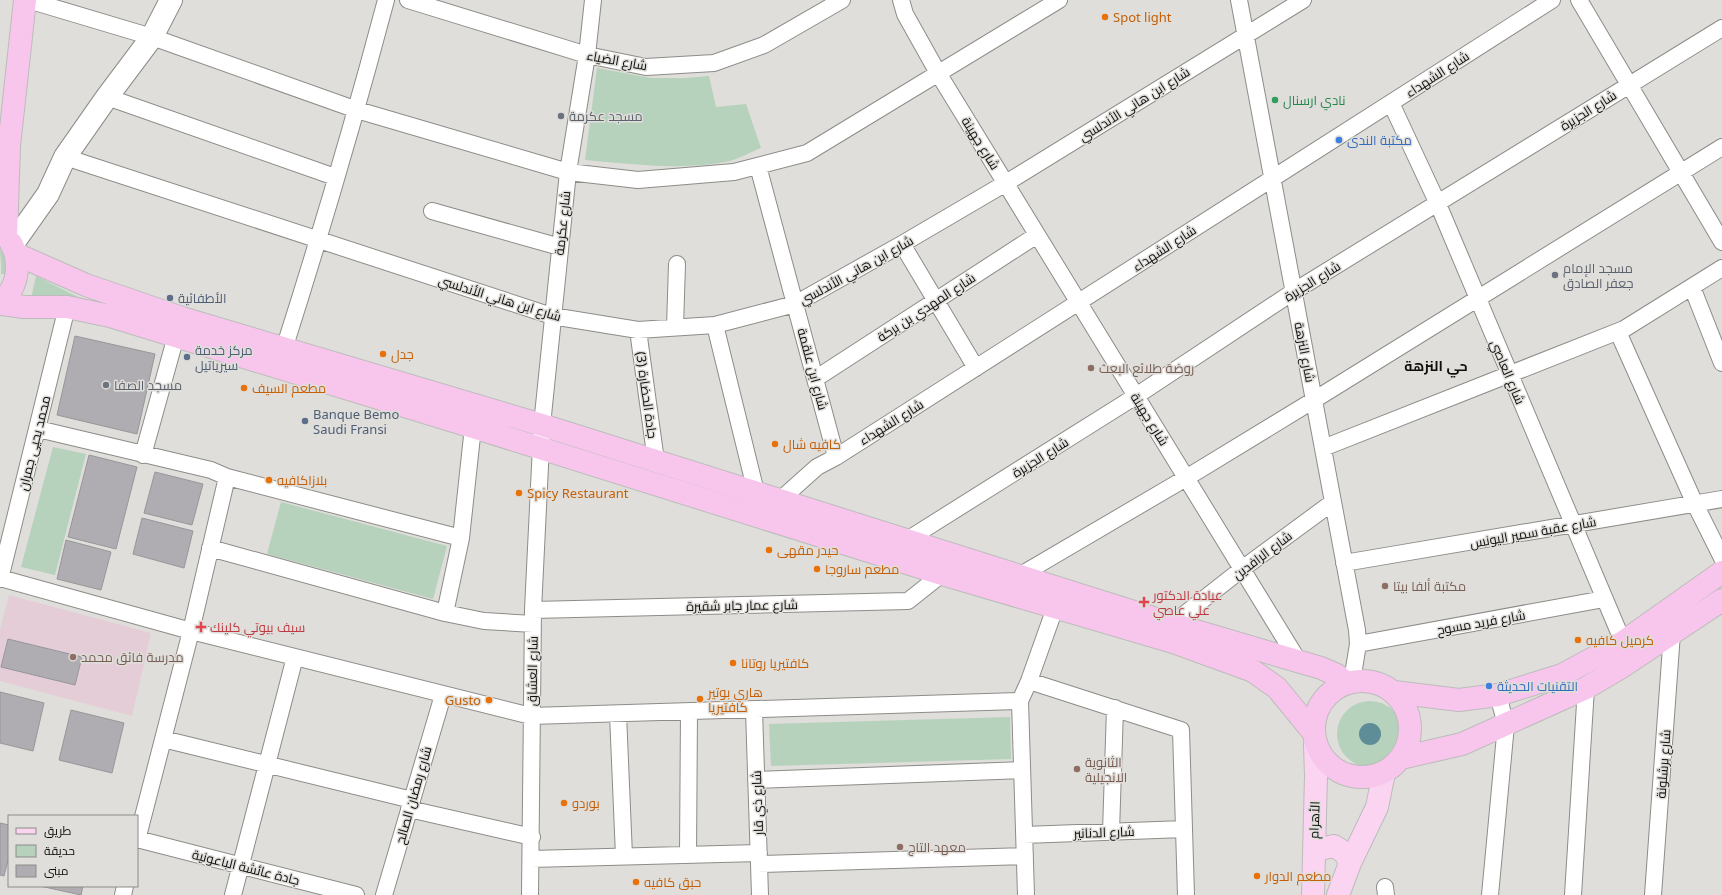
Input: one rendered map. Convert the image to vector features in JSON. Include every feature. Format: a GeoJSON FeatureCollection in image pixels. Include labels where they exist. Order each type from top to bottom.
{"type":"FeatureCollection","features":[{"type":"Feature","properties":{"kind":"highway"},"geometry":{"type":"LineString","coordinates":[[0,303],[11,290],[17,272],[8,242],[9,146],[27,0]]}},
{"type":"Feature","properties":{"kind":"highway"},"geometry":{"type":"LineString","coordinates":[[8,242],[86,285],[182,318],[656,460],[1019,576],[1299,662],[1337,675],[1349,682]]}},
{"type":"Feature","properties":{"kind":"highway"},"geometry":{"type":"LineString","coordinates":[[0,303],[24,307],[67,308],[110,316],[541,448],[942,574],[1173,642],[1253,671],[1276,688],[1314,738],[1326,763],[1343,774],[1364,778],[1384,773],[1401,758],[1410,742],[1411,724],[1406,706],[1394,692],[1382,684],[1367,680],[1349,682],[1332,690],[1321,702],[1315,716],[1314,738]]}},
{"type":"Feature","properties":{"kind":"highway"},"geometry":{"type":"LineString","coordinates":[[1394,692],[1459,700],[1498,694],[1562,675],[1623,642],[1722,572]]}},
{"type":"Feature","properties":{"kind":"highway"},"geometry":{"type":"LineString","coordinates":[[1401,758],[1462,744],[1586,688],[1620,668],[1722,600]]}},
{"type":"Feature","properties":{"kind":"main road"},"geometry":{"type":"LineString","coordinates":[[8,242],[48,194],[65,157],[107,97],[152,37],[171,0]]}},
{"type":"Feature","properties":{"kind":"main road","name":"الأهرام"},"geometry":{"type":"LineString","coordinates":[[1313,895],[1316,776],[1314,738]]}},
{"type":"Feature","properties":{"kind":"main road"},"geometry":{"type":"LineString","coordinates":[[1338,895],[1350,864],[1377,807],[1384,773]]}},
{"type":"Feature","properties":{"kind":"main road"},"geometry":{"type":"LineString","coordinates":[[1314,855],[1319,848],[1334,846],[1345,853],[1350,864]]}},
{"type":"Feature","properties":{"kind":"street"},"geometry":{"type":"LineString","coordinates":[[27,0],[152,37],[357,110],[568,172],[638,180],[734,172],[807,152],[1058,0]]}},
{"type":"Feature","properties":{"kind":"street"},"geometry":{"type":"LineString","coordinates":[[284,349],[318,241],[335,177],[357,110],[386,0]]}},
{"type":"Feature","properties":{"kind":"street","name":"شارع الضياء"},"geometry":{"type":"LineString","coordinates":[[408,0],[587,55],[646,67],[714,63],[764,45],[842,0]]}},
{"type":"Feature","properties":{"kind":"street","name":"شارع عكرمة"},"geometry":{"type":"LineString","coordinates":[[541,448],[552,316],[568,172],[587,55],[593,0]]}},
{"type":"Feature","properties":{"kind":"street","name":"شارع جهينة"},"geometry":{"type":"LineString","coordinates":[[901,0],[905,14],[938,73],[1299,662]]}},
{"type":"Feature","properties":{"kind":"street","name":"شارع النزهة"},"geometry":{"type":"LineString","coordinates":[[1239,0],[1333,502],[1358,644],[1349,682]]}},
{"type":"Feature","properties":{"kind":"street","name":"شارع ابن هاني الأندلسي"},"geometry":{"type":"LineString","coordinates":[[65,157],[318,241],[552,316],[638,330],[715,325],[795,304],[1006,183],[1303,0]]}},
{"type":"Feature","properties":{"kind":"street","name":"شارع الشهداء"},"geometry":{"type":"LineString","coordinates":[[780,500],[817,467],[976,368],[1552,0]]}},
{"type":"Feature","properties":{"kind":"street"},"geometry":{"type":"LineString","coordinates":[[1580,0],[1722,242]]}},
{"type":"Feature","properties":{"kind":"street","name":"شارع الجزيرة"},"geometry":{"type":"LineString","coordinates":[[907,540],[1136,396],[1293,292],[1722,28]]}},
{"type":"Feature","properties":{"kind":"street"},"geometry":{"type":"LineString","coordinates":[[107,97],[335,177]]}},
{"type":"Feature","properties":{"kind":"street","name":"شارع العاصي"},"geometry":{"type":"LineString","coordinates":[[1391,103],[1438,204],[1623,642]]}},
{"type":"Feature","properties":{"kind":"street"},"geometry":{"type":"LineString","coordinates":[[1019,576],[1186,478],[1314,400],[1722,147]]}},
{"type":"Feature","properties":{"kind":"street","name":"شارع ابن علقمة"},"geometry":{"type":"LineString","coordinates":[[758,166],[836,456]]}},
{"type":"Feature","properties":{"kind":"street"},"geometry":{"type":"LineString","coordinates":[[432,211],[560,248]]}},
{"type":"Feature","properties":{"kind":"street","name":"شارع المهدي بن بركة"},"geometry":{"type":"LineString","coordinates":[[815,379],[1037,235]]}},
{"type":"Feature","properties":{"kind":"street"},"geometry":{"type":"LineString","coordinates":[[902,244],[976,368]]}},
{"type":"Feature","properties":{"kind":"street"},"geometry":{"type":"LineString","coordinates":[[674,327],[677,264]]}},
{"type":"Feature","properties":{"kind":"street"},"geometry":{"type":"LineString","coordinates":[[1323,448],[1618,332],[1722,268]]}},
{"type":"Feature","properties":{"kind":"street"},"geometry":{"type":"LineString","coordinates":[[1692,287],[1722,363]]}},
{"type":"Feature","properties":{"kind":"street","name":"محمد يحيى جمران"},"geometry":{"type":"LineString","coordinates":[[0,578],[67,308]]}},
{"type":"Feature","properties":{"kind":"street"},"geometry":{"type":"LineString","coordinates":[[715,325],[756,492]]}},
{"type":"Feature","properties":{"kind":"street","name":"جادة الحضارة (3)"},"geometry":{"type":"LineString","coordinates":[[638,330],[656,460]]}},
{"type":"Feature","properties":{"kind":"street"},"geometry":{"type":"LineString","coordinates":[[1618,332],[1695,504],[1722,558]]}},
{"type":"Feature","properties":{"kind":"street"},"geometry":{"type":"LineString","coordinates":[[143,455],[176,336]]}},
{"type":"Feature","properties":{"kind":"street"},"geometry":{"type":"LineString","coordinates":[[445,613],[461,538],[473,427]]}},
{"type":"Feature","properties":{"kind":"street"},"geometry":{"type":"LineString","coordinates":[[38,429],[211,470],[227,477],[461,538]]}},
{"type":"Feature","properties":{"kind":"street","name":"شارع العشاق"},"geometry":{"type":"LineString","coordinates":[[530,895],[532,837],[531,716],[533,617],[541,448]]}},
{"type":"Feature","properties":{"kind":"street"},"geometry":{"type":"LineString","coordinates":[[138,836],[191,631],[227,477]]}},
{"type":"Feature","properties":{"kind":"street","name":"شارع عقبة سمير اليونس"},"geometry":{"type":"LineString","coordinates":[[1344,563],[1722,499]]}},
{"type":"Feature","properties":{"kind":"street","name":"شارع الرافدين"},"geometry":{"type":"LineString","coordinates":[[1172,624],[1242,569],[1333,502]]}},
{"type":"Feature","properties":{"kind":"street","name":"شارع عمار جابر شقيرة"},"geometry":{"type":"LineString","coordinates":[[210,548],[445,613],[484,621],[533,617],[908,601],[942,574]]}},
{"type":"Feature","properties":{"kind":"street"},"geometry":{"type":"LineString","coordinates":[[0,578],[191,631],[531,716],[1020,701]]}},
{"type":"Feature","properties":{"kind":"street","name":"شارع فريد مسوح"},"geometry":{"type":"LineString","coordinates":[[1358,644],[1604,600]]}},
{"type":"Feature","properties":{"kind":"street"},"geometry":{"type":"LineString","coordinates":[[1026,895],[1020,701],[1029,681],[1055,608]]}},
{"type":"Feature","properties":{"kind":"street","name":"شارع برشلونة"},"geometry":{"type":"LineString","coordinates":[[1653,895],[1672,633]]}},
{"type":"Feature","properties":{"kind":"street"},"geometry":{"type":"LineString","coordinates":[[233,895],[295,657]]}},
{"type":"Feature","properties":{"kind":"street"},"geometry":{"type":"LineString","coordinates":[[1029,681],[1181,730],[1186,895]]}},
{"type":"Feature","properties":{"kind":"street"},"geometry":{"type":"LineString","coordinates":[[1574,895],[1586,688]]}},
{"type":"Feature","properties":{"kind":"street"},"geometry":{"type":"LineString","coordinates":[[1490,895],[1506,724],[1498,694]]}},
{"type":"Feature","properties":{"kind":"street","name":"شارع رمضان الصالح"},"geometry":{"type":"LineString","coordinates":[[384,895],[443,695]]}},
{"type":"Feature","properties":{"kind":"street"},"geometry":{"type":"LineString","coordinates":[[1111,832],[1115,708]]}},
{"type":"Feature","properties":{"kind":"street","name":"شارع ذي قار"},"geometry":{"type":"LineString","coordinates":[[754,710],[760,895]]}},
{"type":"Feature","properties":{"kind":"street"},"geometry":{"type":"LineString","coordinates":[[688,855],[689,712]]}},
{"type":"Feature","properties":{"kind":"street"},"geometry":{"type":"LineString","coordinates":[[618,714],[624,856]]}},
{"type":"Feature","properties":{"kind":"street"},"geometry":{"type":"LineString","coordinates":[[163,739],[266,764],[532,837]]}},
{"type":"Feature","properties":{"kind":"street"},"geometry":{"type":"LineString","coordinates":[[756,780],[1022,770]]}},
{"type":"Feature","properties":{"kind":"street","name":"شارع الدنانير"},"geometry":{"type":"LineString","coordinates":[[1024,835],[1184,829]]}},
{"type":"Feature","properties":{"kind":"street","name":"جادة عائشة الباعونية"},"geometry":{"type":"LineString","coordinates":[[138,840],[356,895]]}},
{"type":"Feature","properties":{"kind":"street"},"geometry":{"type":"LineString","coordinates":[[531,859],[688,855],[759,858],[1025,856]]}},
{"type":"Feature","properties":{"kind":"shaded area","name":"مدرسة فائق محمد"},"geometry":{"type":"Polygon","coordinates":[[[9,595],[151,633],[132,716],[0,681],[0,630],[9,595]]]}},
{"type":"Feature","properties":{"kind":"green space"},"geometry":{"type":"Polygon","coordinates":[[[597,68],[651,78],[709,76],[716,107],[746,104],[761,148],[730,161],[694,166],[657,166],[585,160],[597,68]]]}},
{"type":"Feature","properties":{"kind":"green space"},"geometry":{"type":"Polygon","coordinates":[[[0,249],[8,263],[8,274],[1,274],[0,249]]]}},
{"type":"Feature","properties":{"kind":"green space"},"geometry":{"type":"Polygon","coordinates":[[[36,276],[88,302],[31,299],[36,276]]]}},
{"type":"Feature","properties":{"kind":"green space"},"geometry":{"type":"Polygon","coordinates":[[[53,447],[86,454],[55,575],[21,567],[53,447]]]}},
{"type":"Feature","properties":{"kind":"green space"},"geometry":{"type":"Polygon","coordinates":[[[281,502],[447,546],[433,599],[267,554],[281,502]]]}},
{"type":"Feature","properties":{"kind":"green space"},"geometry":{"type":"Polygon","coordinates":[[[1363,701],[1377,701],[1389,706],[1398,715],[1403,727],[1401,747],[1394,758],[1377,767],[1363,767],[1351,762],[1342,753],[1337,741],[1337,727],[1342,715],[1351,706],[1363,701]]]}},
{"type":"Feature","properties":{"kind":"green space"},"geometry":{"type":"Polygon","coordinates":[[[1010,717],[1011,759],[771,766],[769,724],[1010,717]]]}},
{"type":"Feature","properties":{"kind":"water"},"geometry":{"type":"Polygon","coordinates":[[[1370,723],[1378,726],[1381,734],[1378,742],[1370,745],[1362,742],[1359,734],[1362,726],[1370,723]]]}},
{"type":"Feature","properties":{"kind":"building","name":"مسجد الصفا"},"geometry":{"type":"Polygon","coordinates":[[[75,336],[155,354],[137,434],[57,415],[75,336]]]}},
{"type":"Feature","properties":{"kind":"building"},"geometry":{"type":"Polygon","coordinates":[[[89,455],[137,467],[116,549],[68,537],[89,455]]]}},
{"type":"Feature","properties":{"kind":"building"},"geometry":{"type":"Polygon","coordinates":[[[155,472],[203,484],[192,525],[144,513],[155,472]]]}},
{"type":"Feature","properties":{"kind":"building"},"geometry":{"type":"Polygon","coordinates":[[[142,518],[193,531],[184,568],[133,554],[142,518]]]}},
{"type":"Feature","properties":{"kind":"building"},"geometry":{"type":"Polygon","coordinates":[[[66,540],[111,552],[101,590],[57,579],[66,540]]]}},
{"type":"Feature","properties":{"kind":"building"},"geometry":{"type":"Polygon","coordinates":[[[8,639],[82,657],[75,685],[1,667],[8,639]]]}},
{"type":"Feature","properties":{"kind":"building"},"geometry":{"type":"Polygon","coordinates":[[[0,692],[44,703],[33,751],[0,743],[0,692]]]}},
{"type":"Feature","properties":{"kind":"building"},"geometry":{"type":"Polygon","coordinates":[[[71,710],[124,723],[112,773],[59,760],[71,710]]]}},
{"type":"Feature","properties":{"kind":"building"},"geometry":{"type":"Polygon","coordinates":[[[0,823],[8,825],[8,860],[4,876],[0,875],[0,823]]]}},
{"type":"Feature","properties":{"kind":"building"},"geometry":{"type":"Polygon","coordinates":[[[45,887],[83,887],[81,895],[45,887]]]}},
{"type":"Feature","properties":{"kind":"place","name":"Spot light"},"geometry":{"type":"Point","coordinates":[1105,17]}},
{"type":"Feature","properties":{"kind":"place","name":"نادي ارسنال"},"geometry":{"type":"Point","coordinates":[1275,100]}},
{"type":"Feature","properties":{"kind":"place","name":"مسجد عكرمة"},"geometry":{"type":"Point","coordinates":[561,116]}},
{"type":"Feature","properties":{"kind":"place","name":"مكتبة الندى"},"geometry":{"type":"Point","coordinates":[1339,140]}},
{"type":"Feature","properties":{"kind":"place","name":"مسجد الإمام جعفر الصادق"},"geometry":{"type":"Point","coordinates":[1555,275]}},
{"type":"Feature","properties":{"kind":"place","name":"الأطفائية"},"geometry":{"type":"Point","coordinates":[170,298]}},
{"type":"Feature","properties":{"kind":"place","name":"جدل"},"geometry":{"type":"Point","coordinates":[383,354]}},
{"type":"Feature","properties":{"kind":"place","name":"مركز خدمة سيرياتيل"},"geometry":{"type":"Point","coordinates":[187,357]}},
{"type":"Feature","properties":{"kind":"place","name":"روضة طلائع البعث"},"geometry":{"type":"Point","coordinates":[1091,368]}},
{"type":"Feature","properties":{"kind":"place","name":"مسجد الصفا"},"geometry":{"type":"Point","coordinates":[106,385]}},
{"type":"Feature","properties":{"kind":"place","name":"مطعم السيف"},"geometry":{"type":"Point","coordinates":[244,388]}},
{"type":"Feature","properties":{"kind":"place","name":"Banque Bemo Saudi Fransi"},"geometry":{"type":"Point","coordinates":[305,421]}},
{"type":"Feature","properties":{"kind":"place","name":"كافيه شال"},"geometry":{"type":"Point","coordinates":[775,444]}},
{"type":"Feature","properties":{"kind":"place","name":"بلازاكافيه"},"geometry":{"type":"Point","coordinates":[269,480]}},
{"type":"Feature","properties":{"kind":"place","name":"Spicy Restaurant"},"geometry":{"type":"Point","coordinates":[519,493]}},
{"type":"Feature","properties":{"kind":"place","name":"حيدر مقهى"},"geometry":{"type":"Point","coordinates":[769,550]}},
{"type":"Feature","properties":{"kind":"place","name":"مطعم ساروجا"},"geometry":{"type":"Point","coordinates":[817,569]}},
{"type":"Feature","properties":{"kind":"place","name":"مكتبة ألفا بيتا"},"geometry":{"type":"Point","coordinates":[1385,586]}},
{"type":"Feature","properties":{"kind":"place","name":"عيادة الدكتور علي عاصي"},"geometry":{"type":"Point","coordinates":[1144,602]}},
{"type":"Feature","properties":{"kind":"place","name":"سيف بيوتي كلينك"},"geometry":{"type":"Point","coordinates":[201,627]}},
{"type":"Feature","properties":{"kind":"place","name":"كرميل كافيه"},"geometry":{"type":"Point","coordinates":[1578,640]}},
{"type":"Feature","properties":{"kind":"place","name":"مدرسة فائق محمد"},"geometry":{"type":"Point","coordinates":[73,657]}},
{"type":"Feature","properties":{"kind":"place","name":"كافتيريا روتانا"},"geometry":{"type":"Point","coordinates":[733,663]}},
{"type":"Feature","properties":{"kind":"place","name":"التقنيات الحديثة"},"geometry":{"type":"Point","coordinates":[1489,686]}},
{"type":"Feature","properties":{"kind":"place","name":"هاري بوتير كافتيريا"},"geometry":{"type":"Point","coordinates":[700,699]}},
{"type":"Feature","properties":{"kind":"place","name":"Gusto"},"geometry":{"type":"Point","coordinates":[489,700]}},
{"type":"Feature","properties":{"kind":"place","name":"الثانوية الانجيلية"},"geometry":{"type":"Point","coordinates":[1077,769]}},
{"type":"Feature","properties":{"kind":"place","name":"بوردو"},"geometry":{"type":"Point","coordinates":[564,803]}},
{"type":"Feature","properties":{"kind":"place","name":"معهد التاج"},"geometry":{"type":"Point","coordinates":[900,847]}},
{"type":"Feature","properties":{"kind":"place","name":"مطعم الدوار"},"geometry":{"type":"Point","coordinates":[1257,876]}},
{"type":"Feature","properties":{"kind":"place","name":"حبق كافيه"},"geometry":{"type":"Point","coordinates":[636,882]}},
{"type":"Feature","properties":{"kind":"district","name":"حي النزهة"},"geometry":{"type":"Point","coordinates":[1436,365]}}]}
